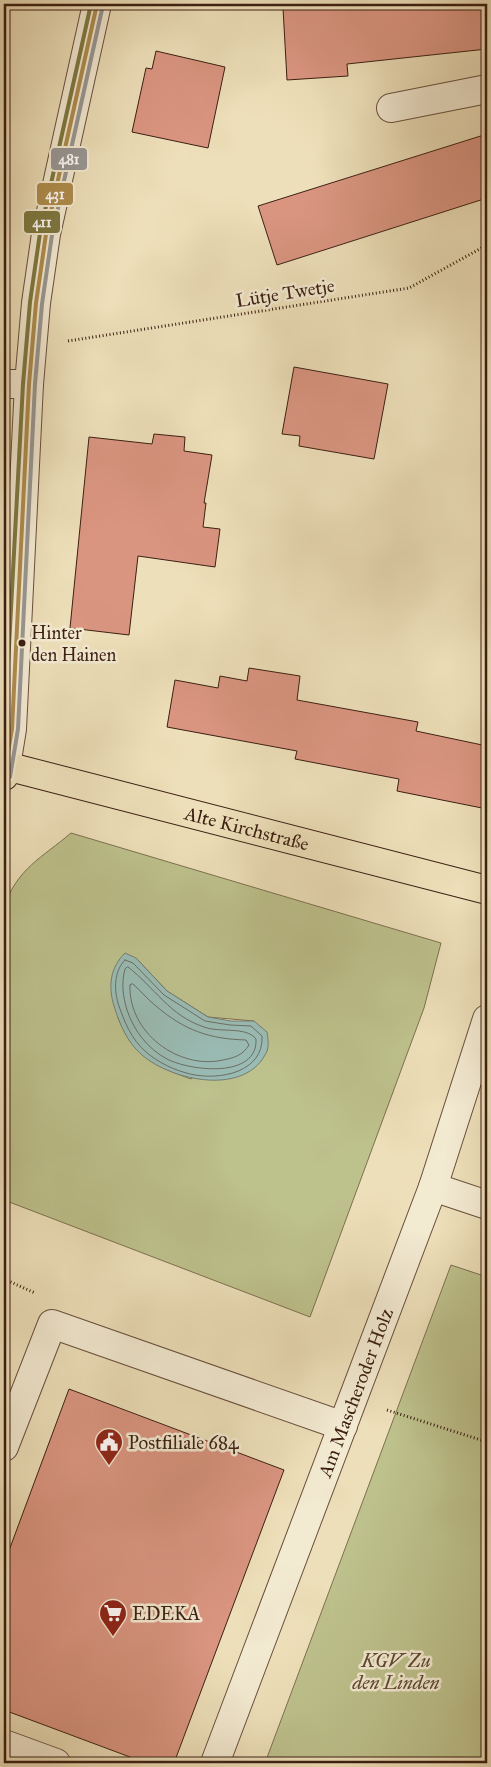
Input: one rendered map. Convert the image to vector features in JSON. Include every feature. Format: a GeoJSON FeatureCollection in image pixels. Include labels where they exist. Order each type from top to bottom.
{"type":"FeatureCollection","features":[{"type":"Feature","properties":{"kind":"main road","name":"Alte Kirchstraße"},"geometry":{"type":"LineString","coordinates":[[5,769],[487,890]]}},
{"type":"Feature","properties":{"kind":"street"},"geometry":{"type":"LineString","coordinates":[[5,769],[12,729],[16,384],[36,303],[46,234],[98,4]]}},
{"type":"Feature","properties":{"kind":"street"},"geometry":{"type":"LineString","coordinates":[[391,108],[487,89]]}},
{"type":"Feature","properties":{"kind":"street","name":"Am Mascheroder Holz"},"geometry":{"type":"LineString","coordinates":[[216,1763],[433,1187],[487,1019]]}},
{"type":"Feature","properties":{"kind":"street"},"geometry":{"type":"LineString","coordinates":[[433,1187],[487,1205]]}},
{"type":"Feature","properties":{"kind":"street"},"geometry":{"type":"LineString","coordinates":[[4,1447],[52,1324],[343,1426]]}},
{"type":"Feature","properties":{"kind":"street"},"geometry":{"type":"LineString","coordinates":[[4,1744],[56,1763]]}},
{"type":"Feature","properties":{"kind":"path","name":"Lütje Twetje"},"geometry":{"type":"LineString","coordinates":[[78,340],[409,288],[487,245]]}},
{"type":"Feature","properties":{"kind":"path"},"geometry":{"type":"LineString","coordinates":[[354,1396],[395,1414],[487,1442]]}},
{"type":"Feature","properties":{"kind":"green space"},"geometry":{"type":"Polygon","coordinates":[[[71,833],[441,943],[424,1008],[310,1317],[4,1200],[4,908],[9,895],[23,873],[71,833]],[[136,958],[118,1018],[124,1031],[138,1050],[156,1064],[191,1079],[254,1021],[208,1017],[167,991],[136,958]]]}},
{"type":"Feature","properties":{"kind":"green space","name":"KGV Zu den Linden"},"geometry":{"type":"Polygon","coordinates":[[[451,1265],[487,1277],[487,1763],[265,1763],[451,1265]]]}},
{"type":"Feature","properties":{"kind":"water"},"geometry":{"type":"Polygon","coordinates":[[[125,953],[136,958],[167,991],[208,1017],[231,1021],[254,1021],[267,1032],[268,1049],[257,1065],[243,1075],[227,1079],[208,1080],[171,1072],[142,1055],[132,1045],[125,1033],[112,999],[111,984],[113,971],[125,953]]]}},
{"type":"Feature","properties":{"kind":"building"},"geometry":{"type":"Polygon","coordinates":[[[356,4],[487,4],[487,49],[347,64],[348,76],[287,80],[283,8],[356,4]]]}},
{"type":"Feature","properties":{"kind":"building"},"geometry":{"type":"Polygon","coordinates":[[[156,51],[225,67],[208,148],[132,132],[146,68],[152,69],[156,51]]]}},
{"type":"Feature","properties":{"kind":"building"},"geometry":{"type":"Polygon","coordinates":[[[487,134],[487,198],[277,265],[258,206],[487,134]]]}},
{"type":"Feature","properties":{"kind":"building"},"geometry":{"type":"Polygon","coordinates":[[[294,367],[388,384],[374,459],[299,446],[300,436],[282,434],[294,367]]]}},
{"type":"Feature","properties":{"kind":"building"},"geometry":{"type":"Polygon","coordinates":[[[154,434],[185,437],[184,451],[212,455],[204,503],[206,503],[203,527],[220,529],[215,567],[138,556],[129,635],[70,628],[89,437],[152,444],[154,434]]]}},
{"type":"Feature","properties":{"kind":"building"},"geometry":{"type":"Polygon","coordinates":[[[249,668],[300,676],[297,700],[418,722],[416,731],[487,746],[487,809],[397,791],[399,779],[295,759],[297,751],[167,727],[175,680],[218,688],[220,676],[247,681],[249,668]]]}},
{"type":"Feature","properties":{"kind":"building","name":"EDEKA"},"geometry":{"type":"Polygon","coordinates":[[[69,1389],[284,1470],[174,1763],[146,1763],[4,1710],[4,1564],[69,1389]]]}},
{"type":"Feature","properties":{"kind":"transit line","name":"411"},"geometry":{"type":"LineString","coordinates":[[4,740],[23,384],[30,302],[40,233],[91,4]]}},
{"type":"Feature","properties":{"kind":"transit line","name":"431"},"geometry":{"type":"LineString","coordinates":[[4,776],[12,729],[29,384],[36,303],[46,234],[97,4]]}},
{"type":"Feature","properties":{"kind":"transit line","name":"481"},"geometry":{"type":"LineString","coordinates":[[10,777],[18,729],[35,384],[42,304],[52,235],[103,5]]}},
{"type":"Feature","properties":{"kind":"place","name":"Hinter den Hainen"},"geometry":{"type":"Point","coordinates":[22,643]}},
{"type":"Feature","properties":{"kind":"place","name":"Postfiliale 684"},"geometry":{"type":"Point","coordinates":[109,1466]}},
{"type":"Feature","properties":{"kind":"place","name":"EDEKA"},"geometry":{"type":"Point","coordinates":[113,1637]}}]}
